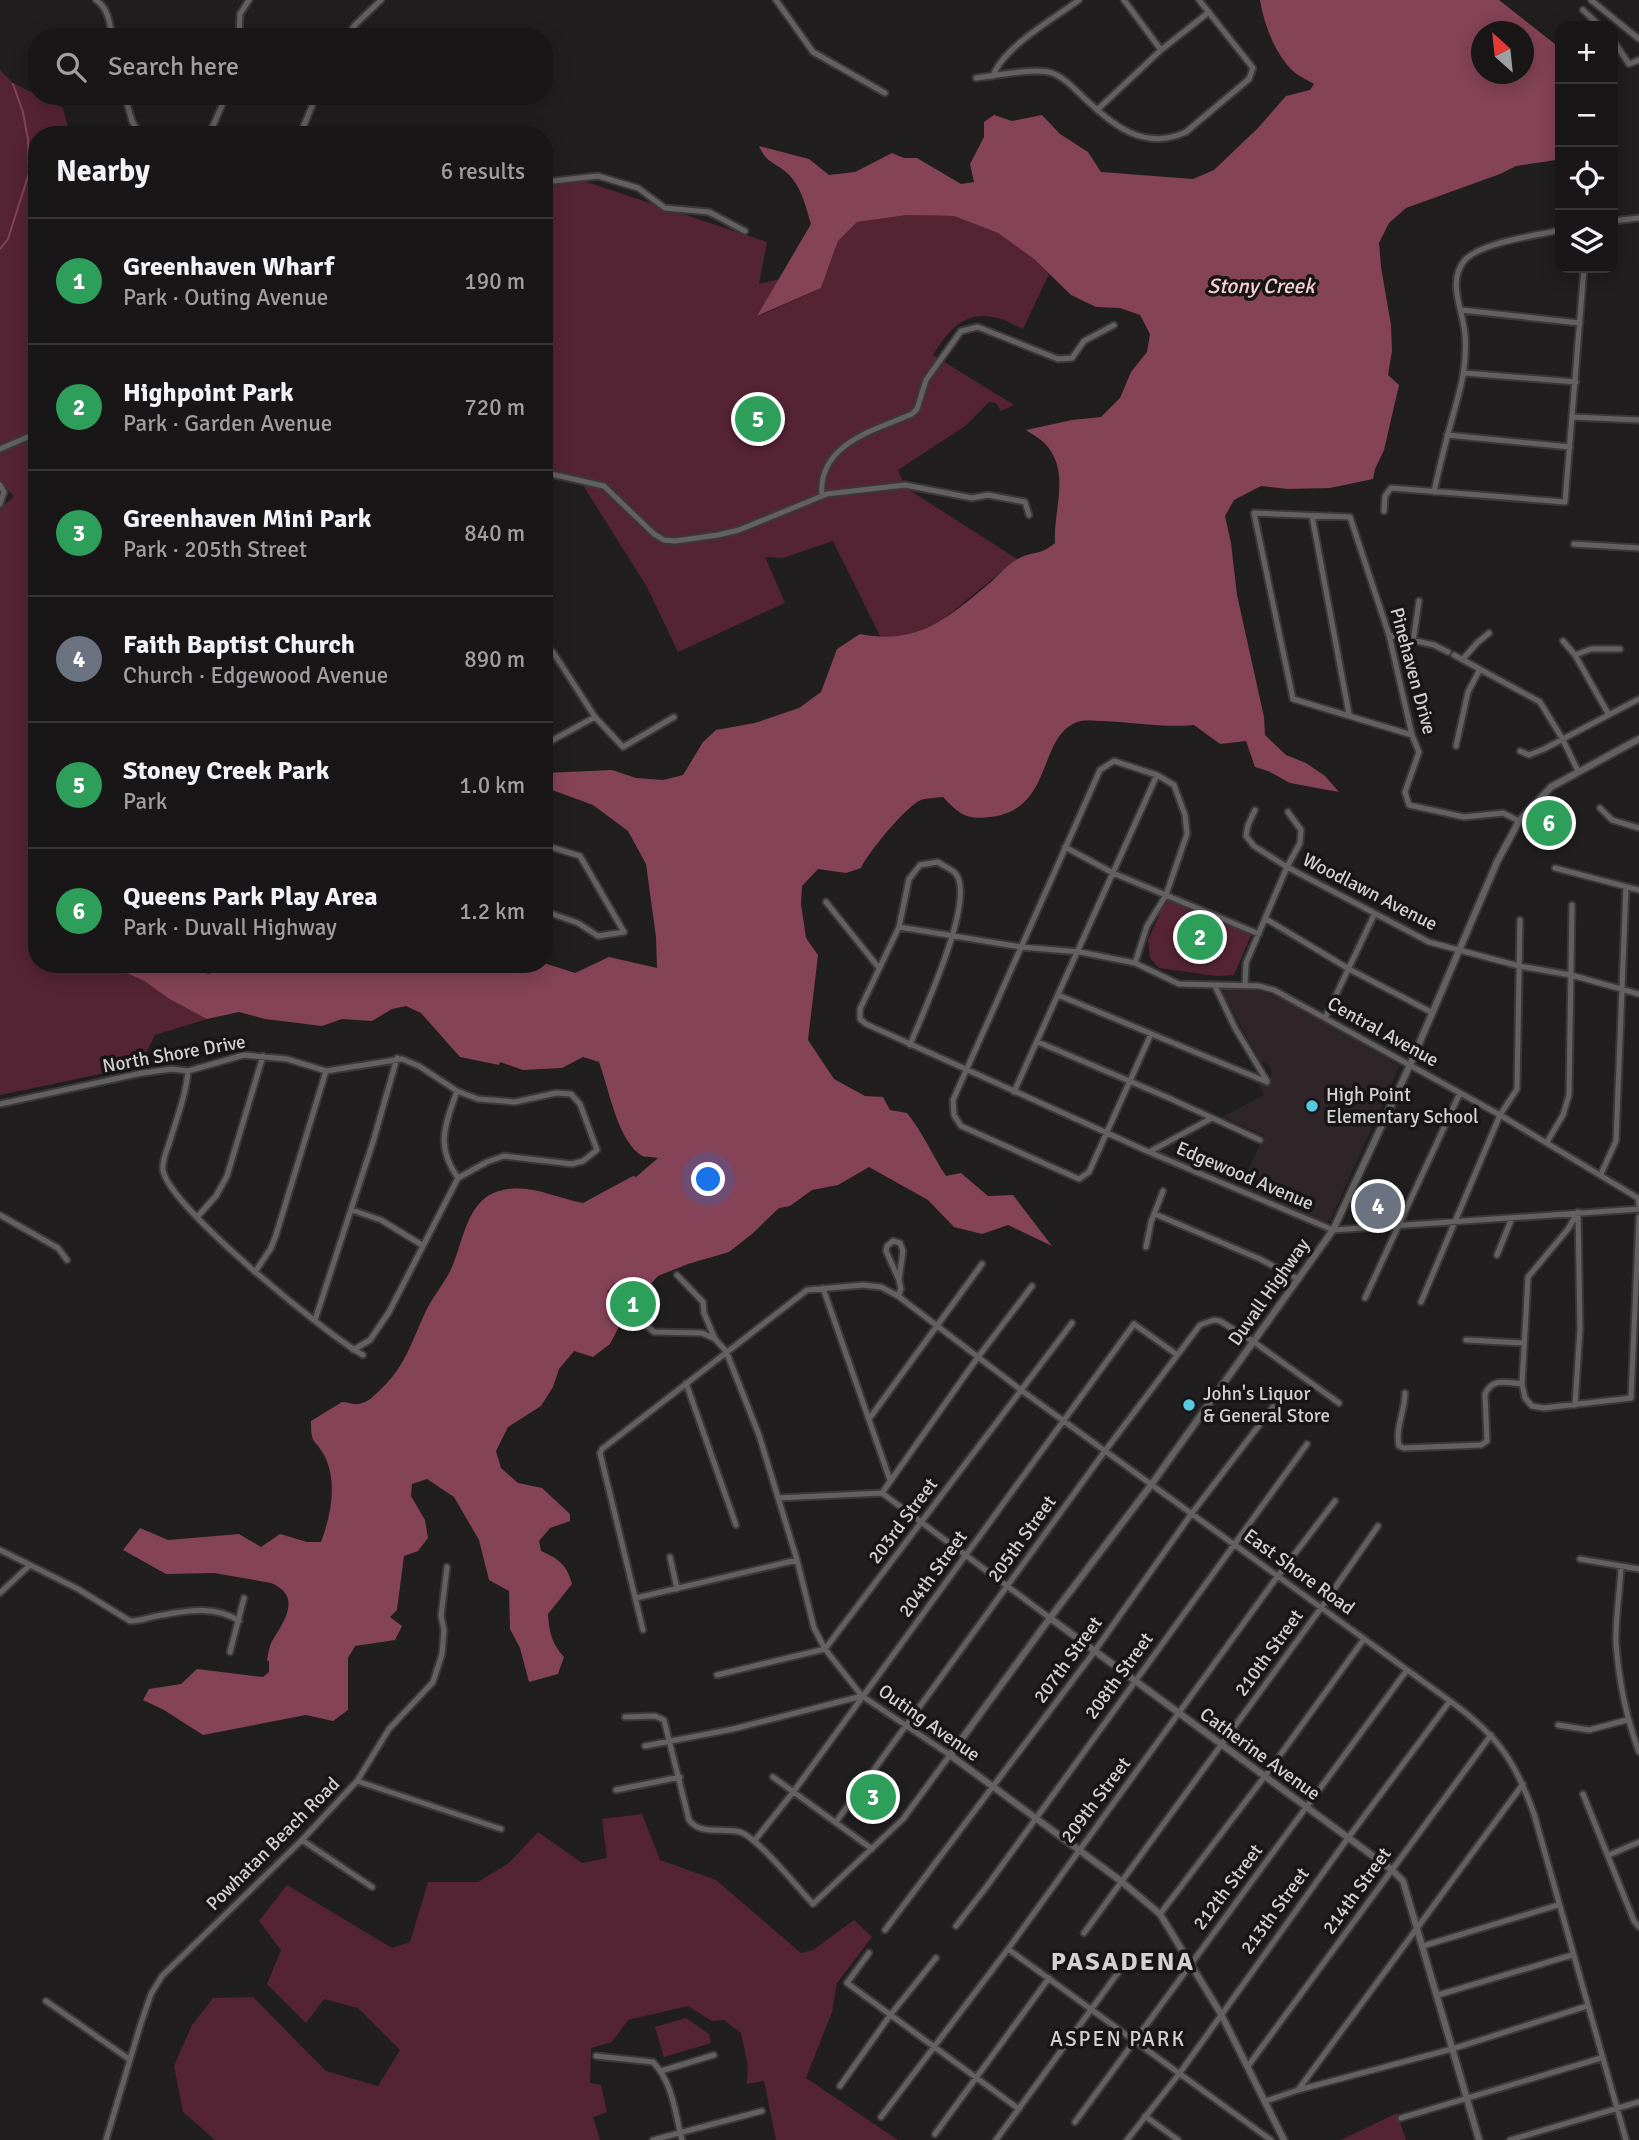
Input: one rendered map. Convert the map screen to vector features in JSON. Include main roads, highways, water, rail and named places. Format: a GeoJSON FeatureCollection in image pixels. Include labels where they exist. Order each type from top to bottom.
{"type":"FeatureCollection","features":[{"type":"Feature","properties":{"kind":"water","name":"Stony Creek"},"geometry":{"type":"Polygon","coordinates":[[[1260,0],[1499,0],[1526,21],[1471,21],[1471,84],[1534,84],[1534,28],[1555,44],[1555,160],[1516,166],[1406,208],[1389,223],[1379,243],[1391,325],[1392,351],[1388,375],[1399,385],[1384,450],[1373,479],[1330,488],[1288,489],[1261,486],[1234,500],[1225,516],[1237,595],[1264,717],[1265,735],[1286,755],[1306,763],[1325,776],[1339,792],[1290,783],[1255,767],[1246,741],[1220,744],[1194,725],[1081,721],[1067,728],[1057,740],[1036,786],[1026,801],[1011,811],[975,818],[959,812],[943,797],[921,800],[906,811],[888,831],[861,868],[846,873],[818,869],[802,886],[801,904],[806,938],[818,955],[808,1040],[834,1079],[865,1096],[883,1097],[890,1110],[907,1113],[946,1176],[961,1173],[988,1196],[1013,1195],[1052,1246],[1008,1225],[982,1234],[954,1227],[928,1200],[869,1167],[838,1185],[812,1190],[790,1206],[779,1208],[729,1252],[658,1276],[635,1301],[614,1283],[607,1292],[624,1317],[610,1344],[593,1357],[574,1351],[559,1369],[553,1387],[541,1406],[508,1427],[496,1451],[501,1468],[518,1483],[542,1488],[570,1514],[570,1521],[550,1528],[539,1541],[541,1551],[561,1563],[572,1584],[548,1614],[552,1637],[564,1657],[558,1674],[529,1682],[520,1648],[510,1629],[509,1591],[489,1580],[479,1540],[454,1497],[427,1479],[412,1484],[411,1496],[425,1520],[428,1538],[418,1551],[404,1556],[397,1610],[390,1617],[402,1626],[395,1640],[355,1646],[348,1658],[348,1710],[333,1721],[306,1715],[203,1735],[143,1700],[149,1689],[181,1684],[197,1669],[263,1677],[269,1672],[267,1660],[271,1643],[284,1620],[289,1603],[281,1589],[271,1583],[214,1573],[166,1574],[123,1550],[140,1528],[168,1540],[239,1534],[261,1547],[280,1534],[307,1542],[321,1542],[328,1521],[332,1487],[324,1455],[312,1438],[311,1421],[342,1402],[356,1404],[367,1401],[396,1372],[428,1307],[449,1273],[467,1224],[478,1204],[496,1192],[517,1188],[583,1203],[633,1176],[636,1177],[658,1158],[640,1155],[630,1145],[614,1111],[599,1062],[583,1057],[562,1068],[523,1070],[500,1062],[499,1065],[460,1057],[421,1013],[406,1006],[392,1009],[372,1021],[342,1019],[322,1026],[265,1019],[239,1012],[207,1019],[127,973],[553,973],[553,966],[575,973],[609,957],[657,968],[656,937],[646,864],[628,831],[593,805],[553,790],[553,773],[612,770],[636,778],[663,780],[683,775],[703,742],[716,730],[755,723],[799,708],[821,692],[837,649],[860,634],[899,636],[932,626],[961,607],[1013,562],[1050,547],[1055,543],[1058,469],[1048,447],[1026,430],[1101,417],[1120,398],[1131,372],[1147,352],[1150,334],[1140,315],[1120,308],[1096,307],[1071,295],[1034,259],[998,233],[954,216],[907,215],[857,222],[838,241],[821,288],[757,316],[811,224],[792,178],[768,159],[759,146],[809,159],[829,175],[855,172],[892,153],[904,158],[917,158],[961,184],[974,182],[970,164],[984,137],[984,122],[994,115],[1012,121],[1042,115],[1060,134],[1088,152],[1101,172],[1193,179],[1214,170],[1258,128],[1286,96],[1310,90],[1314,84],[1287,65],[1271,39],[1260,0]]]}},
{"type":"Feature","properties":{"kind":"waterway"},"geometry":{"type":"LineString","coordinates":[[13,84],[23,112],[28,140]]}},
{"type":"Feature","properties":{"kind":"waterway"},"geometry":{"type":"LineString","coordinates":[[0,249],[8,239],[28,176]]}},
{"type":"Feature","properties":{"kind":"place","name":"Stoney Creek Park"},"geometry":{"type":"Point","coordinates":[758,419]}},
{"type":"Feature","properties":{"kind":"place","name":"Queens Park Play Area"},"geometry":{"type":"Point","coordinates":[1549,823]}},
{"type":"Feature","properties":{"kind":"place","name":"Highpoint Park"},"geometry":{"type":"Point","coordinates":[1200,937]}},
{"type":"Feature","properties":{"kind":"place","name":"High Point Elementary School"},"geometry":{"type":"Point","coordinates":[1312,1106]}},
{"type":"Feature","properties":{"kind":"place","name":"Faith Baptist Church"},"geometry":{"type":"Point","coordinates":[1378,1206]}},
{"type":"Feature","properties":{"kind":"place","name":"Greenhaven Wharf"},"geometry":{"type":"Point","coordinates":[633,1304]}},
{"type":"Feature","properties":{"kind":"place","name":"John's Liquor & General Store"},"geometry":{"type":"Point","coordinates":[1189,1405]}},
{"type":"Feature","properties":{"kind":"place","name":"Greenhaven Mini Park"},"geometry":{"type":"Point","coordinates":[873,1797]}},
{"type":"Feature","properties":{"kind":"district","name":"PASADENA"},"geometry":{"type":"Point","coordinates":[1123,1962]}},
{"type":"Feature","properties":{"kind":"district","name":"ASPEN PARK"},"geometry":{"type":"Point","coordinates":[1118,2039]}}]}
